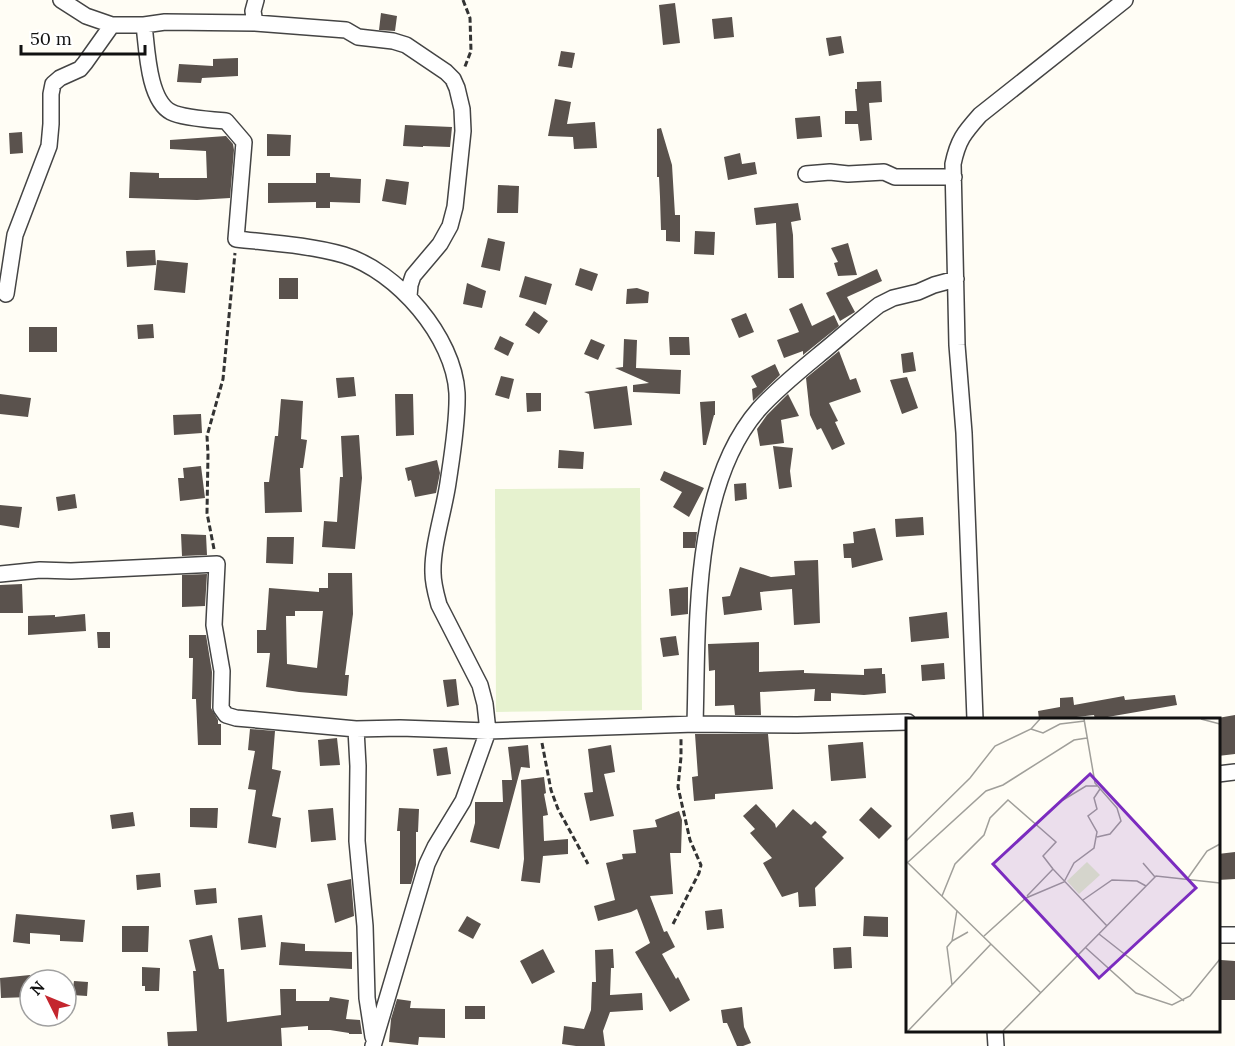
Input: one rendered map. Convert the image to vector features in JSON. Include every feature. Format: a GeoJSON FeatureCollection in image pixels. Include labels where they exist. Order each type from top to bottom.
{"type":"FeatureCollection","features":[{"type":"Feature","properties":{"kind":"street"},"geometry":{"type":"LineString","coordinates":[[61,0],[86,16],[112,25],[144,25],[165,22],[255,23],[346,30],[358,37],[400,42],[446,72],[453,79],[457,88],[462,109],[463,131],[455,207],[450,226],[440,244],[413,276],[409,296]]}},
{"type":"Feature","properties":{"kind":"street"},"geometry":{"type":"LineString","coordinates":[[255,23],[253,11],[256,0]]}},
{"type":"Feature","properties":{"kind":"street"},"geometry":{"type":"LineString","coordinates":[[975,718],[964,433],[957,345],[953,164],[964,133],[980,115],[1125,0]]}},
{"type":"Feature","properties":{"kind":"street"},"geometry":{"type":"LineString","coordinates":[[6,294],[15,235],[49,146],[53,84],[60,78],[80,69],[86,63],[112,25]]}},
{"type":"Feature","properties":{"kind":"street"},"geometry":{"type":"LineString","coordinates":[[144,25],[150,72],[157,96],[163,106],[172,113],[226,121],[244,142],[236,239],[313,248],[346,256],[375,269],[409,296],[442,341],[455,378],[457,394],[454,442],[433,574],[439,604],[480,685],[488,730],[463,801],[427,864],[374,1044]]}},
{"type":"Feature","properties":{"kind":"street"},"geometry":{"type":"LineString","coordinates":[[806,174],[884,172],[896,177],[954,177]]}},
{"type":"Feature","properties":{"kind":"street"},"geometry":{"type":"LineString","coordinates":[[688,724],[707,525],[723,471],[735,442],[758,410],[785,383],[879,305],[893,298],[956,279]]}},
{"type":"Feature","properties":{"kind":"street"},"geometry":{"type":"LineString","coordinates":[[0,574],[39,570],[108,570],[217,564],[214,625],[222,671],[221,708],[226,715],[236,718],[356,729],[488,730],[688,724],[797,725],[906,722]]}},
{"type":"Feature","properties":{"kind":"street"},"geometry":{"type":"LineString","coordinates":[[356,729],[357,841],[365,926],[367,998],[374,1044]]}},
{"type":"Feature","properties":{"kind":"street"},"geometry":{"type":"LineString","coordinates":[[1220,774],[1235,772]]}},
{"type":"Feature","properties":{"kind":"street"},"geometry":{"type":"LineString","coordinates":[[1220,935],[1235,934]]}},
{"type":"Feature","properties":{"kind":"street"},"geometry":{"type":"LineString","coordinates":[[995,1031],[996,1046]]}},
{"type":"Feature","properties":{"kind":"path"},"geometry":{"type":"LineString","coordinates":[[457,88],[471,51],[470,18],[463,0]]}},
{"type":"Feature","properties":{"kind":"path"},"geometry":{"type":"LineString","coordinates":[[217,564],[207,513],[207,436],[223,379],[236,239]]}},
{"type":"Feature","properties":{"kind":"path"},"geometry":{"type":"LineString","coordinates":[[673,924],[701,865],[690,840],[678,787],[688,724]]}},
{"type":"Feature","properties":{"kind":"path"},"geometry":{"type":"LineString","coordinates":[[539,729],[551,790],[558,809],[588,864]]}},
{"type":"Feature","properties":{"kind":"green space"},"geometry":{"type":"Polygon","coordinates":[[[640,488],[642,710],[496,712],[495,489],[640,488]]]}},
{"type":"Feature","properties":{"kind":"building"},"geometry":{"type":"Polygon","coordinates":[[[675,3],[680,43],[663,45],[659,5],[675,3]]]}},
{"type":"Feature","properties":{"kind":"building"},"geometry":{"type":"Polygon","coordinates":[[[381,13],[397,16],[395,31],[379,30],[381,13]]]}},
{"type":"Feature","properties":{"kind":"building"},"geometry":{"type":"Polygon","coordinates":[[[732,17],[734,37],[714,39],[712,19],[732,17]]]}},
{"type":"Feature","properties":{"kind":"building"},"geometry":{"type":"Polygon","coordinates":[[[841,36],[844,53],[829,56],[826,38],[841,36]]]}},
{"type":"Feature","properties":{"kind":"building"},"geometry":{"type":"Polygon","coordinates":[[[561,51],[575,53],[572,68],[558,66],[561,51]]]}},
{"type":"Feature","properties":{"kind":"building"},"geometry":{"type":"Polygon","coordinates":[[[238,58],[238,76],[202,78],[201,83],[177,82],[179,64],[213,66],[213,59],[238,58]]]}},
{"type":"Feature","properties":{"kind":"building"},"geometry":{"type":"Polygon","coordinates":[[[881,81],[882,102],[869,103],[872,140],[860,141],[858,124],[845,124],[845,111],[857,111],[855,89],[857,89],[857,82],[881,81]]]}},
{"type":"Feature","properties":{"kind":"building"},"geometry":{"type":"Polygon","coordinates":[[[555,99],[571,102],[567,124],[595,122],[597,148],[574,149],[573,137],[548,136],[555,99]]]}},
{"type":"Feature","properties":{"kind":"building"},"geometry":{"type":"Polygon","coordinates":[[[820,116],[822,137],[797,139],[795,118],[820,116]]]}},
{"type":"Feature","properties":{"kind":"building"},"geometry":{"type":"Polygon","coordinates":[[[405,125],[452,127],[450,147],[403,146],[405,125]]]}},
{"type":"Feature","properties":{"kind":"building"},"geometry":{"type":"Polygon","coordinates":[[[661,128],[672,165],[675,215],[680,215],[680,242],[666,241],[666,230],[661,230],[659,177],[657,177],[657,129],[661,128]]]}},
{"type":"Feature","properties":{"kind":"building"},"geometry":{"type":"Polygon","coordinates":[[[22,132],[23,153],[10,154],[9,133],[22,132]]]}},
{"type":"Feature","properties":{"kind":"building"},"geometry":{"type":"Polygon","coordinates":[[[267,134],[291,135],[290,156],[267,156],[267,134]]]}},
{"type":"Feature","properties":{"kind":"building"},"geometry":{"type":"Polygon","coordinates":[[[226,136],[233,144],[234,150],[230,198],[197,200],[129,198],[130,172],[159,173],[159,178],[207,178],[206,151],[170,149],[170,140],[226,136]]]}},
{"type":"Feature","properties":{"kind":"building"},"geometry":{"type":"Polygon","coordinates":[[[740,153],[742,164],[755,162],[757,174],[728,180],[724,157],[740,153]]]}},
{"type":"Feature","properties":{"kind":"building"},"geometry":{"type":"Polygon","coordinates":[[[316,173],[330,173],[330,177],[361,179],[360,203],[330,202],[330,208],[316,208],[316,202],[268,203],[268,183],[316,183],[316,173]]]}},
{"type":"Feature","properties":{"kind":"building"},"geometry":{"type":"Polygon","coordinates":[[[386,179],[409,182],[406,205],[382,201],[386,179]]]}},
{"type":"Feature","properties":{"kind":"building"},"geometry":{"type":"Polygon","coordinates":[[[498,185],[519,186],[518,213],[497,213],[498,185]]]}},
{"type":"Feature","properties":{"kind":"building"},"geometry":{"type":"Polygon","coordinates":[[[798,203],[801,220],[791,222],[794,278],[778,278],[776,223],[756,225],[754,208],[798,203]]]}},
{"type":"Feature","properties":{"kind":"building"},"geometry":{"type":"Polygon","coordinates":[[[695,231],[715,232],[714,255],[694,254],[695,231]]]}},
{"type":"Feature","properties":{"kind":"building"},"geometry":{"type":"Polygon","coordinates":[[[488,238],[505,242],[500,271],[481,267],[488,238]]]}},
{"type":"Feature","properties":{"kind":"building"},"geometry":{"type":"Polygon","coordinates":[[[848,243],[857,275],[838,276],[834,263],[838,262],[831,248],[848,243]]]}},
{"type":"Feature","properties":{"kind":"building"},"geometry":{"type":"Polygon","coordinates":[[[155,250],[156,265],[127,267],[126,251],[155,250]]]}},
{"type":"Feature","properties":{"kind":"building"},"geometry":{"type":"Polygon","coordinates":[[[157,260],[188,263],[185,293],[154,290],[157,260]]]}},
{"type":"Feature","properties":{"kind":"building"},"geometry":{"type":"Polygon","coordinates":[[[580,268],[598,274],[592,291],[575,285],[580,268]]]}},
{"type":"Feature","properties":{"kind":"building"},"geometry":{"type":"Polygon","coordinates":[[[877,269],[882,281],[847,297],[855,312],[840,321],[826,293],[877,269]]]}},
{"type":"Feature","properties":{"kind":"building"},"geometry":{"type":"Polygon","coordinates":[[[525,276],[552,284],[546,305],[519,297],[525,276]]]}},
{"type":"Feature","properties":{"kind":"building"},"geometry":{"type":"Polygon","coordinates":[[[279,278],[298,278],[298,299],[279,299],[279,278]]]}},
{"type":"Feature","properties":{"kind":"building"},"geometry":{"type":"Polygon","coordinates":[[[467,283],[486,291],[482,308],[463,304],[467,283]]]}},
{"type":"Feature","properties":{"kind":"building"},"geometry":{"type":"Polygon","coordinates":[[[637,288],[649,292],[648,303],[626,304],[627,289],[637,288]]]}},
{"type":"Feature","properties":{"kind":"building"},"geometry":{"type":"Polygon","coordinates":[[[802,303],[812,326],[834,315],[839,326],[803,355],[803,351],[784,358],[777,340],[799,332],[789,309],[802,303]]]}},
{"type":"Feature","properties":{"kind":"building"},"geometry":{"type":"Polygon","coordinates":[[[534,311],[548,321],[539,334],[525,325],[534,311]]]}},
{"type":"Feature","properties":{"kind":"building"},"geometry":{"type":"Polygon","coordinates":[[[746,313],[754,332],[739,338],[731,319],[746,313]]]}},
{"type":"Feature","properties":{"kind":"building"},"geometry":{"type":"Polygon","coordinates":[[[153,324],[154,338],[138,339],[137,325],[153,324]]]}},
{"type":"Feature","properties":{"kind":"building"},"geometry":{"type":"Polygon","coordinates":[[[29,327],[57,327],[57,352],[29,352],[29,327]]]}},
{"type":"Feature","properties":{"kind":"building"},"geometry":{"type":"Polygon","coordinates":[[[500,336],[514,343],[508,356],[494,349],[500,336]]]}},
{"type":"Feature","properties":{"kind":"building"},"geometry":{"type":"Polygon","coordinates":[[[669,337],[689,337],[690,355],[670,355],[669,337]]]}},
{"type":"Feature","properties":{"kind":"building"},"geometry":{"type":"Polygon","coordinates":[[[591,339],[605,345],[598,360],[584,354],[591,339]]]}},
{"type":"Feature","properties":{"kind":"building"},"geometry":{"type":"Polygon","coordinates":[[[624,339],[637,340],[636,368],[681,370],[680,394],[633,392],[633,385],[649,383],[615,368],[623,367],[624,339]]]}},
{"type":"Feature","properties":{"kind":"building"},"geometry":{"type":"Polygon","coordinates":[[[839,351],[850,380],[856,378],[861,392],[829,403],[838,421],[835,422],[845,444],[832,450],[821,428],[817,430],[810,415],[806,378],[839,351]]]}},
{"type":"Feature","properties":{"kind":"building"},"geometry":{"type":"Polygon","coordinates":[[[913,352],[916,371],[903,373],[901,354],[913,352]]]}},
{"type":"Feature","properties":{"kind":"building"},"geometry":{"type":"Polygon","coordinates":[[[775,364],[780,375],[753,401],[752,389],[757,387],[751,376],[775,364]]]}},
{"type":"Feature","properties":{"kind":"building"},"geometry":{"type":"Polygon","coordinates":[[[501,376],[514,379],[509,399],[495,395],[501,376]]]}},
{"type":"Feature","properties":{"kind":"building"},"geometry":{"type":"Polygon","coordinates":[[[354,377],[356,396],[338,398],[336,378],[354,377]]]}},
{"type":"Feature","properties":{"kind":"building"},"geometry":{"type":"Polygon","coordinates":[[[907,377],[918,408],[902,414],[890,380],[907,377]]]}},
{"type":"Feature","properties":{"kind":"building"},"geometry":{"type":"Polygon","coordinates":[[[627,386],[632,425],[594,429],[589,394],[584,392],[627,386]]]}},
{"type":"Feature","properties":{"kind":"building"},"geometry":{"type":"Polygon","coordinates":[[[526,393],[541,393],[541,411],[527,412],[526,393]]]}},
{"type":"Feature","properties":{"kind":"building"},"geometry":{"type":"Polygon","coordinates":[[[0,394],[31,398],[28,417],[0,414],[0,394]]]}},
{"type":"Feature","properties":{"kind":"building"},"geometry":{"type":"Polygon","coordinates":[[[395,394],[413,394],[414,435],[396,436],[395,394]]]}},
{"type":"Feature","properties":{"kind":"building"},"geometry":{"type":"Polygon","coordinates":[[[788,394],[799,416],[781,420],[784,443],[760,446],[757,429],[788,394]]]}},
{"type":"Feature","properties":{"kind":"building"},"geometry":{"type":"Polygon","coordinates":[[[281,399],[303,401],[301,439],[307,440],[303,468],[300,468],[302,512],[265,513],[264,482],[269,482],[275,436],[278,436],[281,399]]]}},
{"type":"Feature","properties":{"kind":"building"},"geometry":{"type":"Polygon","coordinates":[[[715,401],[715,415],[706,445],[703,445],[700,402],[715,401]]]}},
{"type":"Feature","properties":{"kind":"building"},"geometry":{"type":"Polygon","coordinates":[[[201,414],[202,433],[174,435],[173,415],[201,414]]]}},
{"type":"Feature","properties":{"kind":"building"},"geometry":{"type":"Polygon","coordinates":[[[359,435],[362,478],[355,549],[322,547],[324,521],[337,522],[340,477],[343,477],[341,436],[359,435]]]}},
{"type":"Feature","properties":{"kind":"building"},"geometry":{"type":"Polygon","coordinates":[[[773,446],[793,448],[790,471],[792,487],[779,489],[773,446]]]}},
{"type":"Feature","properties":{"kind":"building"},"geometry":{"type":"Polygon","coordinates":[[[559,450],[584,452],[583,469],[558,468],[559,450]]]}},
{"type":"Feature","properties":{"kind":"building"},"geometry":{"type":"Polygon","coordinates":[[[437,460],[440,473],[436,493],[415,497],[405,468],[437,460]]]}},
{"type":"Feature","properties":{"kind":"building"},"geometry":{"type":"Polygon","coordinates":[[[201,466],[205,498],[180,501],[178,478],[184,478],[183,468],[201,466]]]}},
{"type":"Feature","properties":{"kind":"building"},"geometry":{"type":"Polygon","coordinates":[[[664,471],[704,488],[689,517],[673,507],[682,492],[660,480],[664,471]]]}},
{"type":"Feature","properties":{"kind":"building"},"geometry":{"type":"Polygon","coordinates":[[[746,483],[747,499],[735,501],[734,484],[746,483]]]}},
{"type":"Feature","properties":{"kind":"building"},"geometry":{"type":"Polygon","coordinates":[[[75,494],[77,508],[58,511],[56,497],[75,494]]]}},
{"type":"Feature","properties":{"kind":"building"},"geometry":{"type":"Polygon","coordinates":[[[0,505],[22,507],[19,528],[0,525],[0,505]]]}},
{"type":"Feature","properties":{"kind":"building"},"geometry":{"type":"Polygon","coordinates":[[[923,517],[924,535],[896,537],[895,519],[923,517]]]}},
{"type":"Feature","properties":{"kind":"building"},"geometry":{"type":"Polygon","coordinates":[[[875,528],[883,560],[852,568],[851,558],[844,558],[843,544],[854,543],[853,532],[875,528]]]}},
{"type":"Feature","properties":{"kind":"building"},"geometry":{"type":"Polygon","coordinates":[[[683,532],[697,532],[695,548],[683,548],[683,532]]]}},
{"type":"Feature","properties":{"kind":"building"},"geometry":{"type":"Polygon","coordinates":[[[181,534],[206,535],[207,555],[182,556],[181,534]]]}},
{"type":"Feature","properties":{"kind":"building"},"geometry":{"type":"Polygon","coordinates":[[[267,537],[294,537],[293,564],[266,563],[267,537]]]}},
{"type":"Feature","properties":{"kind":"building"},"geometry":{"type":"Polygon","coordinates":[[[818,560],[820,623],[794,625],[792,589],[760,592],[762,610],[724,615],[722,597],[730,596],[740,567],[771,577],[795,575],[794,561],[818,560]]]}},
{"type":"Feature","properties":{"kind":"building"},"geometry":{"type":"Polygon","coordinates":[[[328,573],[352,573],[353,614],[345,675],[349,675],[347,696],[266,687],[270,653],[257,653],[257,630],[266,630],[269,588],[319,592],[319,588],[328,588],[328,573]],[[295,611],[295,616],[286,616],[287,664],[317,668],[323,611],[295,611]]]}},
{"type":"Feature","properties":{"kind":"building"},"geometry":{"type":"Polygon","coordinates":[[[207,574],[205,606],[182,607],[182,575],[207,574]]]}},
{"type":"Feature","properties":{"kind":"building"},"geometry":{"type":"Polygon","coordinates":[[[22,584],[23,613],[0,613],[0,585],[22,584]]]}},
{"type":"Feature","properties":{"kind":"building"},"geometry":{"type":"Polygon","coordinates":[[[688,587],[688,614],[671,616],[669,589],[688,587]]]}},
{"type":"Feature","properties":{"kind":"building"},"geometry":{"type":"Polygon","coordinates":[[[947,612],[949,638],[911,642],[909,617],[947,612]]]}},
{"type":"Feature","properties":{"kind":"building"},"geometry":{"type":"Polygon","coordinates":[[[85,614],[86,631],[28,635],[28,616],[55,615],[55,617],[85,614]]]}},
{"type":"Feature","properties":{"kind":"building"},"geometry":{"type":"Polygon","coordinates":[[[97,632],[110,632],[110,648],[98,648],[97,632]]]}},
{"type":"Feature","properties":{"kind":"building"},"geometry":{"type":"Polygon","coordinates":[[[189,635],[206,635],[212,672],[211,708],[218,724],[221,724],[221,745],[198,745],[196,699],[192,699],[193,658],[189,658],[189,635]]]}},
{"type":"Feature","properties":{"kind":"building"},"geometry":{"type":"Polygon","coordinates":[[[676,636],[679,655],[663,657],[660,638],[676,636]]]}},
{"type":"Feature","properties":{"kind":"building"},"geometry":{"type":"Polygon","coordinates":[[[759,642],[759,672],[804,670],[804,673],[864,675],[864,669],[882,668],[882,674],[885,674],[886,693],[864,695],[831,693],[831,701],[814,701],[815,689],[760,692],[761,715],[735,715],[734,705],[715,706],[715,670],[709,671],[708,644],[759,642]]]}},
{"type":"Feature","properties":{"kind":"building"},"geometry":{"type":"Polygon","coordinates":[[[944,663],[945,679],[922,681],[921,665],[944,663]]]}},
{"type":"Feature","properties":{"kind":"building"},"geometry":{"type":"Polygon","coordinates":[[[456,679],[459,705],[447,707],[443,680],[456,679]]]}},
{"type":"Feature","properties":{"kind":"building"},"geometry":{"type":"Polygon","coordinates":[[[1175,695],[1177,705],[1102,718],[1095,718],[1094,715],[1039,718],[1038,711],[1060,707],[1060,698],[1073,697],[1074,705],[1124,696],[1125,700],[1175,695]]]}},
{"type":"Feature","properties":{"kind":"building"},"geometry":{"type":"Polygon","coordinates":[[[1235,715],[1235,754],[1220,756],[1220,718],[1218,718],[1235,715]]]}},
{"type":"Feature","properties":{"kind":"building"},"geometry":{"type":"Polygon","coordinates":[[[250,729],[275,731],[272,769],[281,771],[272,816],[281,818],[276,848],[248,843],[256,790],[248,789],[255,751],[248,750],[250,729]]]}},
{"type":"Feature","properties":{"kind":"building"},"geometry":{"type":"Polygon","coordinates":[[[695,734],[768,734],[773,789],[715,794],[715,799],[694,801],[692,777],[698,776],[695,734]]]}},
{"type":"Feature","properties":{"kind":"building"},"geometry":{"type":"Polygon","coordinates":[[[337,738],[340,765],[320,766],[318,740],[337,738]]]}},
{"type":"Feature","properties":{"kind":"building"},"geometry":{"type":"Polygon","coordinates":[[[863,742],[866,778],[831,781],[828,745],[863,742]]]}},
{"type":"Feature","properties":{"kind":"building"},"geometry":{"type":"Polygon","coordinates":[[[528,745],[530,768],[521,767],[499,849],[470,842],[475,823],[475,802],[503,802],[502,780],[512,780],[508,747],[528,745]]]}},
{"type":"Feature","properties":{"kind":"building"},"geometry":{"type":"Polygon","coordinates":[[[611,745],[615,772],[604,774],[614,816],[590,821],[584,793],[593,792],[588,749],[611,745]]]}},
{"type":"Feature","properties":{"kind":"building"},"geometry":{"type":"Polygon","coordinates":[[[447,747],[451,774],[437,776],[433,749],[447,747]]]}},
{"type":"Feature","properties":{"kind":"building"},"geometry":{"type":"Polygon","coordinates":[[[544,777],[548,815],[543,816],[544,841],[568,839],[568,854],[543,856],[540,883],[521,881],[524,859],[521,780],[544,777]]]}},
{"type":"Feature","properties":{"kind":"building"},"geometry":{"type":"Polygon","coordinates":[[[756,804],[776,828],[793,809],[811,825],[815,821],[827,832],[822,837],[844,858],[815,888],[816,906],[799,907],[798,892],[782,897],[763,863],[772,858],[750,833],[755,829],[743,816],[756,804]]]}},
{"type":"Feature","properties":{"kind":"building"},"geometry":{"type":"Polygon","coordinates":[[[871,807],[892,826],[879,839],[859,820],[871,807]]]}},
{"type":"Feature","properties":{"kind":"building"},"geometry":{"type":"Polygon","coordinates":[[[190,808],[218,808],[217,828],[190,827],[190,808]]]}},
{"type":"Feature","properties":{"kind":"building"},"geometry":{"type":"Polygon","coordinates":[[[333,808],[336,840],[311,842],[308,810],[333,808]]]}},
{"type":"Feature","properties":{"kind":"building"},"geometry":{"type":"Polygon","coordinates":[[[399,808],[419,809],[416,865],[411,884],[400,884],[400,831],[397,831],[399,808]]]}},
{"type":"Feature","properties":{"kind":"building"},"geometry":{"type":"Polygon","coordinates":[[[679,811],[682,820],[681,853],[670,853],[673,894],[650,896],[664,932],[667,931],[675,947],[662,954],[690,1000],[670,1012],[635,952],[650,943],[637,909],[598,921],[594,906],[615,900],[606,863],[623,859],[622,854],[636,853],[633,830],[657,827],[655,820],[679,811]]]}},
{"type":"Feature","properties":{"kind":"building"},"geometry":{"type":"Polygon","coordinates":[[[133,812],[135,826],[112,829],[110,815],[133,812]]]}},
{"type":"Feature","properties":{"kind":"building"},"geometry":{"type":"Polygon","coordinates":[[[1235,852],[1235,879],[1220,880],[1220,854],[1235,852]]]}},
{"type":"Feature","properties":{"kind":"building"},"geometry":{"type":"Polygon","coordinates":[[[160,873],[161,887],[137,890],[136,875],[160,873]]]}},
{"type":"Feature","properties":{"kind":"building"},"geometry":{"type":"Polygon","coordinates":[[[351,879],[354,916],[335,923],[327,884],[351,879]]]}},
{"type":"Feature","properties":{"kind":"building"},"geometry":{"type":"Polygon","coordinates":[[[216,888],[217,903],[196,905],[194,890],[216,888]]]}},
{"type":"Feature","properties":{"kind":"building"},"geometry":{"type":"Polygon","coordinates":[[[722,909],[724,928],[707,930],[705,911],[722,909]]]}},
{"type":"Feature","properties":{"kind":"building"},"geometry":{"type":"Polygon","coordinates":[[[16,914],[85,920],[83,942],[60,941],[60,935],[30,933],[30,944],[13,942],[16,914]]]}},
{"type":"Feature","properties":{"kind":"building"},"geometry":{"type":"Polygon","coordinates":[[[262,915],[266,947],[241,950],[238,918],[262,915]]]}},
{"type":"Feature","properties":{"kind":"building"},"geometry":{"type":"Polygon","coordinates":[[[467,916],[481,924],[473,939],[458,931],[467,916]]]}},
{"type":"Feature","properties":{"kind":"building"},"geometry":{"type":"Polygon","coordinates":[[[864,916],[888,917],[888,937],[863,936],[864,916]]]}},
{"type":"Feature","properties":{"kind":"building"},"geometry":{"type":"Polygon","coordinates":[[[122,926],[149,926],[148,952],[122,952],[122,926]]]}},
{"type":"Feature","properties":{"kind":"building"},"geometry":{"type":"Polygon","coordinates":[[[212,935],[219,969],[224,969],[227,1022],[281,1015],[280,989],[296,989],[296,1001],[329,1001],[330,997],[349,1000],[346,1019],[360,1020],[362,1034],[308,1030],[308,1026],[281,1028],[282,1046],[168,1046],[167,1032],[197,1031],[193,971],[196,971],[189,940],[212,935]]]}},
{"type":"Feature","properties":{"kind":"building"},"geometry":{"type":"Polygon","coordinates":[[[281,942],[305,944],[305,951],[352,952],[352,969],[279,965],[281,942]]]}},
{"type":"Feature","properties":{"kind":"building"},"geometry":{"type":"Polygon","coordinates":[[[851,947],[852,968],[834,969],[833,948],[851,947]]]}},
{"type":"Feature","properties":{"kind":"building"},"geometry":{"type":"Polygon","coordinates":[[[543,949],[555,972],[532,984],[520,961],[543,949]]]}},
{"type":"Feature","properties":{"kind":"building"},"geometry":{"type":"Polygon","coordinates":[[[613,949],[614,968],[611,968],[610,995],[642,993],[643,1010],[610,1012],[603,1031],[605,1046],[562,1044],[564,1026],[584,1029],[591,1010],[592,982],[596,982],[595,950],[613,949]]]}},
{"type":"Feature","properties":{"kind":"building"},"geometry":{"type":"Polygon","coordinates":[[[1221,960],[1235,961],[1235,1000],[1220,1000],[1221,960]]]}},
{"type":"Feature","properties":{"kind":"building"},"geometry":{"type":"Polygon","coordinates":[[[142,967],[160,968],[159,991],[145,991],[145,986],[142,986],[142,967]]]}},
{"type":"Feature","properties":{"kind":"building"},"geometry":{"type":"Polygon","coordinates":[[[18,976],[18,997],[1,998],[0,978],[18,976]]]}},
{"type":"Feature","properties":{"kind":"building"},"geometry":{"type":"Polygon","coordinates":[[[78,981],[88,982],[87,996],[78,995],[78,981]]]}},
{"type":"Feature","properties":{"kind":"building"},"geometry":{"type":"Polygon","coordinates":[[[397,999],[411,1001],[410,1008],[445,1009],[445,1038],[419,1037],[418,1045],[389,1042],[391,1019],[397,999]]]}},
{"type":"Feature","properties":{"kind":"building"},"geometry":{"type":"Polygon","coordinates":[[[465,1006],[485,1006],[485,1019],[465,1019],[465,1006]]]}},
{"type":"Feature","properties":{"kind":"building"},"geometry":{"type":"Polygon","coordinates":[[[742,1007],[744,1027],[751,1043],[737,1046],[727,1023],[723,1023],[721,1010],[742,1007]]]}}]}
